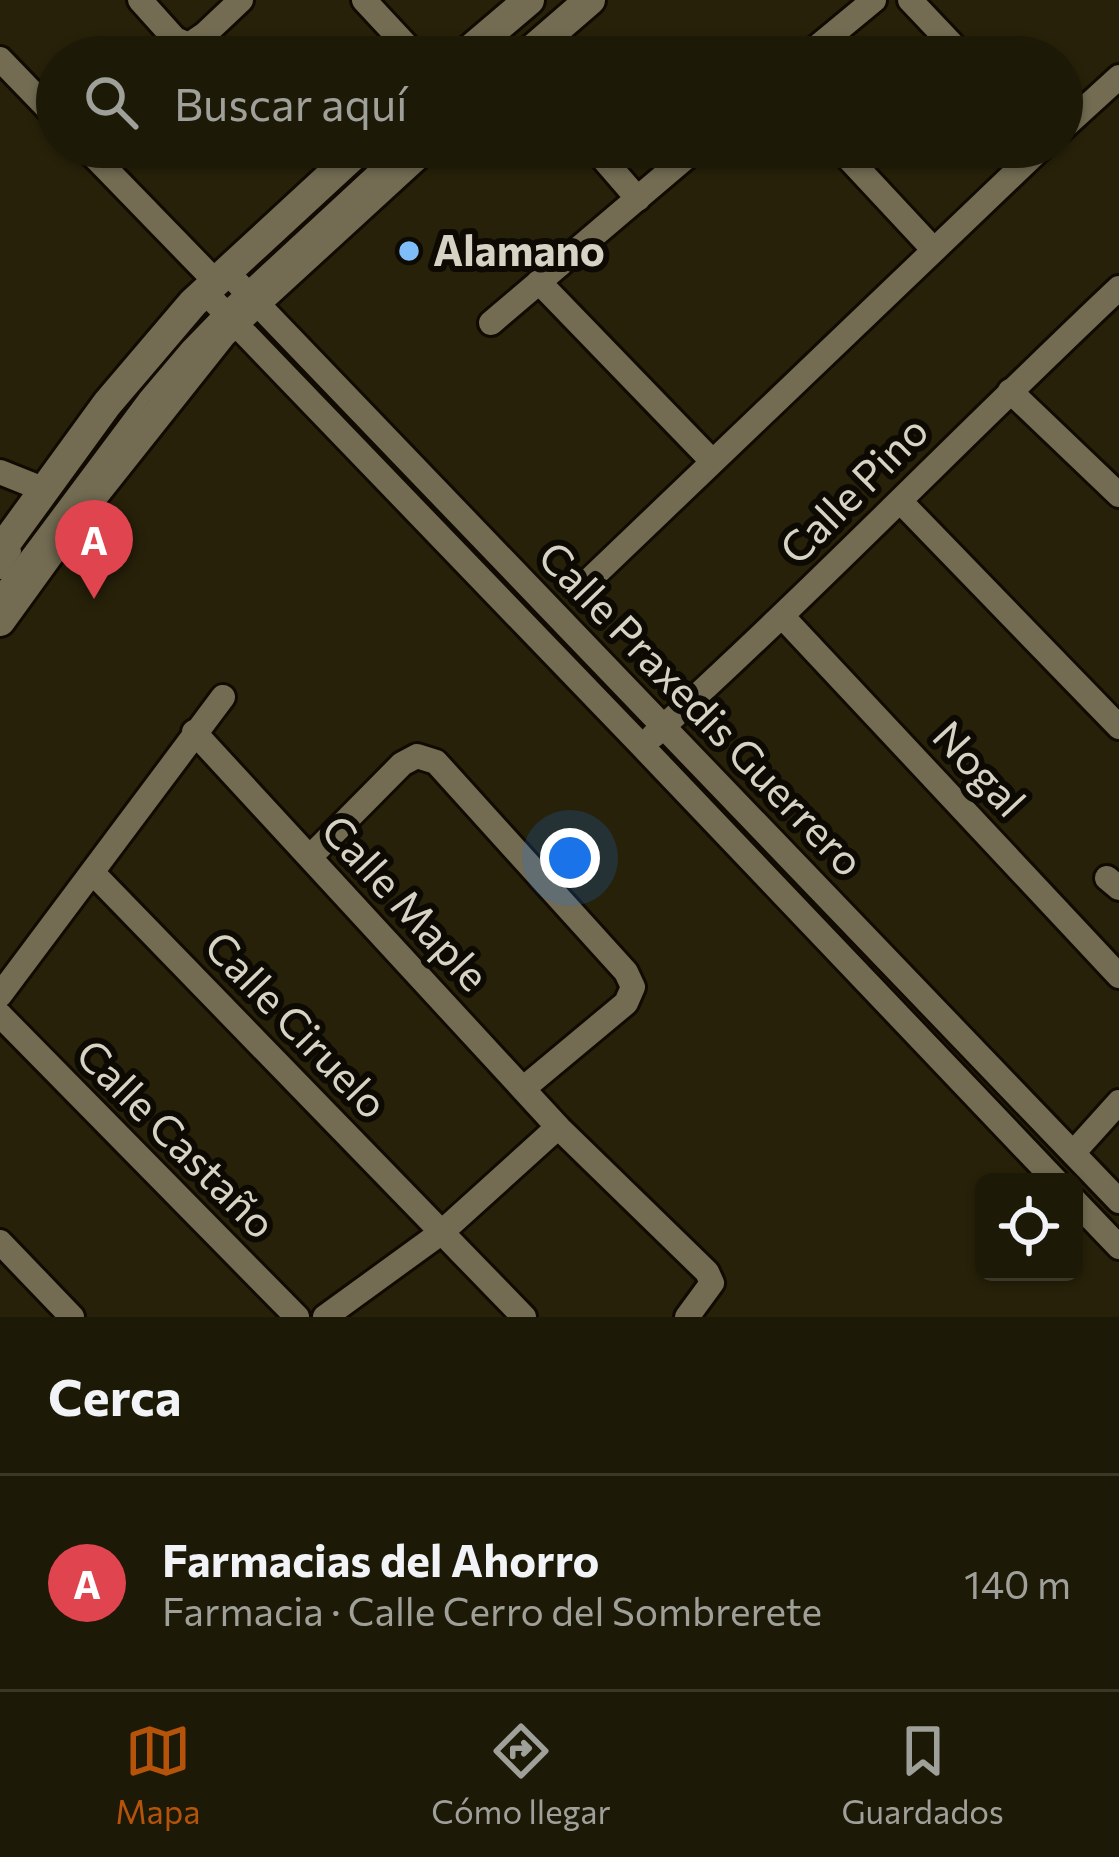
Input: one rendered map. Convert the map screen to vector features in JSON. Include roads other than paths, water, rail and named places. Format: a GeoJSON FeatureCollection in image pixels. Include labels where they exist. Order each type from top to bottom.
{"type":"FeatureCollection","features":[{"type":"Feature","properties":{"kind":"main road"},"geometry":{"type":"LineString","coordinates":[[487,36],[529,0]]}},
{"type":"Feature","properties":{"kind":"main road"},"geometry":{"type":"LineString","coordinates":[[542,36],[590,0]]}},
{"type":"Feature","properties":{"kind":"main road"},"geometry":{"type":"LineString","coordinates":[[0,621],[228,295],[343,168]]}},
{"type":"Feature","properties":{"kind":"main road"},"geometry":{"type":"LineString","coordinates":[[0,551],[107,404],[228,295],[397,168]]}},
{"type":"Feature","properties":{"kind":"street"},"geometry":{"type":"LineString","coordinates":[[140,0],[172,36]]}},
{"type":"Feature","properties":{"kind":"street"},"geometry":{"type":"LineString","coordinates":[[200,36],[241,0]]}},
{"type":"Feature","properties":{"kind":"street"},"geometry":{"type":"LineString","coordinates":[[364,0],[397,36]]}},
{"type":"Feature","properties":{"kind":"street"},"geometry":{"type":"LineString","coordinates":[[910,0],[944,36]]}},
{"type":"Feature","properties":{"kind":"street"},"geometry":{"type":"LineString","coordinates":[[828,36],[866,2]]}},
{"type":"Feature","properties":{"kind":"street"},"geometry":{"type":"LineString","coordinates":[[0,59],[36,96]]}},
{"type":"Feature","properties":{"kind":"street"},"geometry":{"type":"LineString","coordinates":[[1083,110],[1119,77]]}},
{"type":"Feature","properties":{"kind":"street"},"geometry":{"type":"LineString","coordinates":[[106,168],[228,295]]}},
{"type":"Feature","properties":{"kind":"street"},"geometry":{"type":"LineString","coordinates":[[611,168],[638,199]]}},
{"type":"Feature","properties":{"kind":"street"},"geometry":{"type":"LineString","coordinates":[[491,323],[674,168]]}},
{"type":"Feature","properties":{"kind":"street"},"geometry":{"type":"LineString","coordinates":[[857,168],[932,249]]}},
{"type":"Feature","properties":{"kind":"street"},"geometry":{"type":"LineString","coordinates":[[581,588],[1019,168]]}},
{"type":"Feature","properties":{"kind":"street"},"geometry":{"type":"LineString","coordinates":[[539,282],[712,461]]}},
{"type":"Feature","properties":{"kind":"street","name":"Calle Pino"},"geometry":{"type":"LineString","coordinates":[[642,746],[1119,288]]}},
{"type":"Feature","properties":{"kind":"street","name":"Calle Praxedis Guerrero"},"geometry":{"type":"LineString","coordinates":[[228,295],[663,727],[1119,1201]]}},
{"type":"Feature","properties":{"kind":"street","name":"Calle Praxedis Guerrero"},"geometry":{"type":"LineString","coordinates":[[228,295],[642,746],[1048,1173]]}},
{"type":"Feature","properties":{"kind":"street"},"geometry":{"type":"LineString","coordinates":[[1010,391],[1119,496]]}},
{"type":"Feature","properties":{"kind":"street"},"geometry":{"type":"LineString","coordinates":[[0,472],[45,490]]}},
{"type":"Feature","properties":{"kind":"street"},"geometry":{"type":"LineString","coordinates":[[900,501],[1119,727]]}},
{"type":"Feature","properties":{"kind":"street","name":"Nogal"},"geometry":{"type":"LineString","coordinates":[[782,616],[1119,976]]}},
{"type":"Feature","properties":{"kind":"street"},"geometry":{"type":"LineString","coordinates":[[0,995],[223,697]]}},
{"type":"Feature","properties":{"kind":"street","name":"Calle Maple"},"geometry":{"type":"LineString","coordinates":[[194,732],[559,1127],[707,1272],[712,1282],[687,1317]]}},
{"type":"Feature","properties":{"kind":"street"},"geometry":{"type":"LineString","coordinates":[[310,857],[402,764],[417,756],[436,762],[626,972],[633,987],[626,1003],[524,1088]]}},
{"type":"Feature","properties":{"kind":"street","name":"Calle Ciruelo"},"geometry":{"type":"LineString","coordinates":[[94,873],[524,1317]]}},
{"type":"Feature","properties":{"kind":"street","name":"Calle Castaño"},"geometry":{"type":"LineString","coordinates":[[0,1015],[297,1317]]}},
{"type":"Feature","properties":{"kind":"street"},"geometry":{"type":"LineString","coordinates":[[1074,1152],[1119,1102]]}},
{"type":"Feature","properties":{"kind":"street"},"geometry":{"type":"LineString","coordinates":[[325,1317],[442,1232],[559,1127]]}},
{"type":"Feature","properties":{"kind":"street"},"geometry":{"type":"LineString","coordinates":[[1083,1209],[1119,1247]]}},
{"type":"Feature","properties":{"kind":"street"},"geometry":{"type":"LineString","coordinates":[[0,1241],[72,1317]]}},
{"type":"Feature","properties":{"kind":"lane"},"geometry":{"type":"LineString","coordinates":[[504,36],[547,0]]}},
{"type":"Feature","properties":{"kind":"lane"},"geometry":{"type":"LineString","coordinates":[[535,36],[572,0]]}},
{"type":"Feature","properties":{"kind":"lane"},"geometry":{"type":"LineString","coordinates":[[0,573],[180,337],[282,246],[356,168]]}},
{"type":"Feature","properties":{"kind":"lane"},"geometry":{"type":"LineString","coordinates":[[0,591],[144,398],[228,295],[376,168]]}},
{"type":"Feature","properties":{"kind":"place","name":"Alamano"},"geometry":{"type":"Point","coordinates":[409,251]}},
{"type":"Feature","properties":{"kind":"place","name":"Farmacias del Ahorro"},"geometry":{"type":"Point","coordinates":[94,599]}}]}
